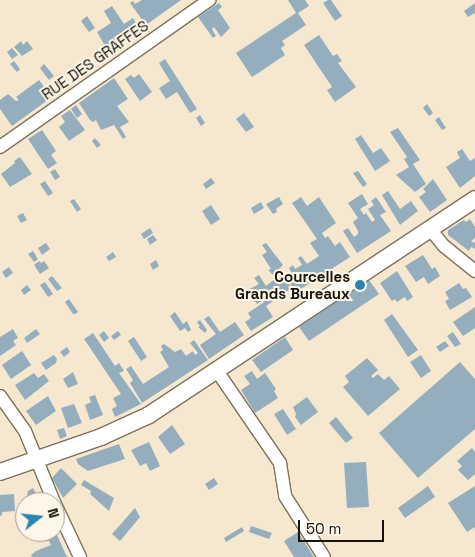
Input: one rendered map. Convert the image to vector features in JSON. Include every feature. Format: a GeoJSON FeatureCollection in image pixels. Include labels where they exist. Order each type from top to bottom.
{"type":"FeatureCollection","features":[{"type":"Feature","properties":{"kind":"main road"},"geometry":{"type":"LineString","coordinates":[[0,472],[101,437],[149,415],[475,199]]}},
{"type":"Feature","properties":{"kind":"street","name":"RUE DES GRAFFES"},"geometry":{"type":"LineString","coordinates":[[0,147],[210,0]]}},
{"type":"Feature","properties":{"kind":"street"},"geometry":{"type":"LineString","coordinates":[[430,229],[444,246],[475,271]]}},
{"type":"Feature","properties":{"kind":"street"},"geometry":{"type":"LineString","coordinates":[[217,371],[280,463],[285,496],[324,557]]}},
{"type":"Feature","properties":{"kind":"street"},"geometry":{"type":"LineString","coordinates":[[0,396],[25,431],[50,492]]}},
{"type":"Feature","properties":{"kind":"street"},"geometry":{"type":"LineString","coordinates":[[65,526],[80,557]]}},
{"type":"Feature","properties":{"kind":"building"},"geometry":{"type":"Polygon","coordinates":[[[142,0],[181,0],[146,25],[130,3],[133,1],[135,4],[142,0]]]}},
{"type":"Feature","properties":{"kind":"building"},"geometry":{"type":"Polygon","coordinates":[[[288,0],[305,0],[309,6],[298,13],[306,25],[282,41],[285,45],[281,48],[285,55],[252,77],[236,53],[296,13],[288,0]]]}},
{"type":"Feature","properties":{"kind":"building"},"geometry":{"type":"Polygon","coordinates":[[[331,0],[342,16],[335,21],[323,3],[331,0]]]}},
{"type":"Feature","properties":{"kind":"building"},"geometry":{"type":"Polygon","coordinates":[[[219,3],[222,7],[218,10],[230,28],[221,37],[214,27],[212,29],[216,36],[213,38],[198,17],[219,3]]]}},
{"type":"Feature","properties":{"kind":"building"},"geometry":{"type":"Polygon","coordinates":[[[475,3],[475,13],[468,17],[464,11],[475,3]]]}},
{"type":"Feature","properties":{"kind":"building"},"geometry":{"type":"Polygon","coordinates":[[[112,6],[124,24],[133,18],[140,29],[108,51],[97,32],[111,23],[104,11],[112,6]]]}},
{"type":"Feature","properties":{"kind":"building"},"geometry":{"type":"Polygon","coordinates":[[[87,16],[95,28],[89,32],[81,21],[87,16]]]}},
{"type":"Feature","properties":{"kind":"building"},"geometry":{"type":"Polygon","coordinates":[[[319,35],[333,56],[337,54],[342,61],[338,63],[356,87],[335,102],[327,90],[332,87],[304,45],[319,35]]]}},
{"type":"Feature","properties":{"kind":"building"},"geometry":{"type":"Polygon","coordinates":[[[21,41],[23,45],[27,41],[33,49],[22,56],[14,47],[21,41]]]}},
{"type":"Feature","properties":{"kind":"building"},"geometry":{"type":"Polygon","coordinates":[[[12,48],[18,55],[12,59],[7,52],[12,48]]]}},
{"type":"Feature","properties":{"kind":"building"},"geometry":{"type":"Polygon","coordinates":[[[165,59],[197,109],[190,113],[177,92],[166,99],[159,88],[170,81],[159,63],[165,59]]]}},
{"type":"Feature","properties":{"kind":"building"},"geometry":{"type":"Polygon","coordinates":[[[14,61],[20,69],[17,72],[10,64],[14,61]]]}},
{"type":"Feature","properties":{"kind":"building"},"geometry":{"type":"Polygon","coordinates":[[[44,64],[54,76],[49,80],[40,68],[44,64]]]}},
{"type":"Feature","properties":{"kind":"building"},"geometry":{"type":"Polygon","coordinates":[[[139,74],[152,92],[140,101],[125,79],[131,75],[134,78],[139,74]]]}},
{"type":"Feature","properties":{"kind":"building"},"geometry":{"type":"Polygon","coordinates":[[[114,78],[128,99],[117,106],[129,122],[120,127],[126,137],[123,139],[114,125],[101,130],[96,120],[93,122],[90,120],[79,103],[114,78]]]}},
{"type":"Feature","properties":{"kind":"building"},"geometry":{"type":"Polygon","coordinates":[[[39,80],[52,97],[12,126],[0,109],[0,100],[8,94],[16,101],[19,100],[16,97],[39,80]]]}},
{"type":"Feature","properties":{"kind":"building"},"geometry":{"type":"Polygon","coordinates":[[[427,104],[433,113],[429,116],[423,108],[427,104]]]}},
{"type":"Feature","properties":{"kind":"building"},"geometry":{"type":"Polygon","coordinates":[[[76,105],[82,114],[77,118],[71,109],[76,105]]]}},
{"type":"Feature","properties":{"kind":"building"},"geometry":{"type":"Polygon","coordinates":[[[70,110],[85,130],[69,141],[59,127],[65,122],[61,116],[70,110]]]}},
{"type":"Feature","properties":{"kind":"building"},"geometry":{"type":"Polygon","coordinates":[[[244,113],[254,127],[246,132],[236,119],[244,113]]]}},
{"type":"Feature","properties":{"kind":"building"},"geometry":{"type":"Polygon","coordinates":[[[200,115],[205,123],[201,126],[196,118],[200,115]]]}},
{"type":"Feature","properties":{"kind":"building"},"geometry":{"type":"Polygon","coordinates":[[[439,117],[446,128],[442,130],[435,120],[439,117]]]}},
{"type":"Feature","properties":{"kind":"building"},"geometry":{"type":"Polygon","coordinates":[[[398,128],[420,160],[413,164],[426,184],[415,192],[396,175],[409,167],[404,159],[407,157],[390,132],[398,128]]]}},
{"type":"Feature","properties":{"kind":"building"},"geometry":{"type":"Polygon","coordinates":[[[42,130],[56,151],[51,155],[57,163],[48,169],[28,139],[42,130]]]}},
{"type":"Feature","properties":{"kind":"building"},"geometry":{"type":"Polygon","coordinates":[[[361,135],[373,153],[381,148],[390,161],[375,171],[355,139],[361,135]]]}},
{"type":"Feature","properties":{"kind":"building"},"geometry":{"type":"Polygon","coordinates":[[[95,138],[101,145],[97,148],[92,141],[95,138]]]}},
{"type":"Feature","properties":{"kind":"building"},"geometry":{"type":"Polygon","coordinates":[[[462,149],[470,161],[475,158],[475,176],[460,188],[446,167],[460,158],[457,152],[462,149]]]}},
{"type":"Feature","properties":{"kind":"building"},"geometry":{"type":"Polygon","coordinates":[[[20,157],[32,174],[10,187],[1,174],[20,157]]]}},
{"type":"Feature","properties":{"kind":"building"},"geometry":{"type":"Polygon","coordinates":[[[55,169],[60,177],[55,180],[50,172],[55,169]]]}},
{"type":"Feature","properties":{"kind":"building"},"geometry":{"type":"Polygon","coordinates":[[[358,171],[367,184],[363,187],[353,173],[358,171]]]}},
{"type":"Feature","properties":{"kind":"building"},"geometry":{"type":"Polygon","coordinates":[[[211,178],[215,183],[206,189],[203,184],[211,178]]]}},
{"type":"Feature","properties":{"kind":"building"},"geometry":{"type":"Polygon","coordinates":[[[433,179],[447,200],[430,212],[419,197],[426,192],[423,189],[433,179]]]}},
{"type":"Feature","properties":{"kind":"building"},"geometry":{"type":"Polygon","coordinates":[[[45,181],[53,193],[48,196],[40,184],[45,181]]]}},
{"type":"Feature","properties":{"kind":"building"},"geometry":{"type":"Polygon","coordinates":[[[388,191],[400,209],[411,201],[418,211],[400,225],[382,195],[388,191]]]}},
{"type":"Feature","properties":{"kind":"building"},"geometry":{"type":"Polygon","coordinates":[[[362,194],[368,204],[360,209],[364,215],[366,213],[372,222],[375,220],[368,209],[374,205],[371,201],[376,197],[386,212],[380,215],[391,231],[357,253],[343,231],[348,228],[354,237],[358,234],[353,222],[358,218],[348,203],[362,194]]]}},
{"type":"Feature","properties":{"kind":"building"},"geometry":{"type":"Polygon","coordinates":[[[279,197],[283,204],[273,214],[266,204],[279,197]]]}},
{"type":"Feature","properties":{"kind":"building"},"geometry":{"type":"Polygon","coordinates":[[[301,197],[307,206],[319,197],[336,223],[322,233],[325,238],[328,236],[335,246],[340,242],[350,257],[296,292],[285,276],[291,272],[289,268],[293,265],[295,269],[302,265],[298,258],[301,256],[307,264],[319,256],[310,243],[317,239],[292,203],[301,197]]]}},
{"type":"Feature","properties":{"kind":"building"},"geometry":{"type":"Polygon","coordinates":[[[74,199],[81,209],[77,212],[70,201],[74,199]]]}},
{"type":"Feature","properties":{"kind":"building"},"geometry":{"type":"Polygon","coordinates":[[[261,202],[264,208],[254,214],[251,208],[261,202]]]}},
{"type":"Feature","properties":{"kind":"building"},"geometry":{"type":"Polygon","coordinates":[[[211,205],[220,219],[211,225],[202,211],[211,205]]]}},
{"type":"Feature","properties":{"kind":"building"},"geometry":{"type":"Polygon","coordinates":[[[23,213],[27,220],[21,223],[17,216],[23,213]]]}},
{"type":"Feature","properties":{"kind":"building"},"geometry":{"type":"Polygon","coordinates":[[[470,219],[475,227],[475,238],[471,241],[475,243],[475,249],[471,247],[469,251],[448,235],[448,230],[464,220],[466,222],[470,219]]]}},
{"type":"Feature","properties":{"kind":"building"},"geometry":{"type":"Polygon","coordinates":[[[150,228],[153,233],[144,239],[141,234],[150,228]]]}},
{"type":"Feature","properties":{"kind":"building"},"geometry":{"type":"Polygon","coordinates":[[[153,235],[157,240],[150,245],[147,239],[153,235]]]}},
{"type":"Feature","properties":{"kind":"building"},"geometry":{"type":"Polygon","coordinates":[[[46,243],[50,249],[42,255],[38,248],[46,243]]]}},
{"type":"Feature","properties":{"kind":"building"},"geometry":{"type":"Polygon","coordinates":[[[266,243],[283,265],[279,269],[292,288],[266,306],[273,317],[251,331],[245,322],[251,318],[248,313],[264,302],[263,300],[257,304],[246,291],[259,284],[254,278],[259,275],[266,286],[276,278],[268,270],[271,269],[262,255],[267,252],[262,245],[266,243]]]}},
{"type":"Feature","properties":{"kind":"building"},"geometry":{"type":"Polygon","coordinates":[[[33,251],[38,259],[34,262],[28,254],[33,251]]]}},
{"type":"Feature","properties":{"kind":"building"},"geometry":{"type":"Polygon","coordinates":[[[113,252],[116,257],[109,261],[106,257],[113,252]]]}},
{"type":"Feature","properties":{"kind":"building"},"geometry":{"type":"Polygon","coordinates":[[[423,255],[432,269],[435,267],[440,276],[428,284],[424,277],[416,282],[405,266],[423,255]]]}},
{"type":"Feature","properties":{"kind":"building"},"geometry":{"type":"Polygon","coordinates":[[[156,260],[159,266],[153,270],[150,264],[156,260]]]}},
{"type":"Feature","properties":{"kind":"building"},"geometry":{"type":"Polygon","coordinates":[[[39,261],[41,263],[44,261],[49,268],[40,274],[34,265],[39,261]]]}},
{"type":"Feature","properties":{"kind":"building"},"geometry":{"type":"Polygon","coordinates":[[[9,267],[13,273],[6,278],[2,272],[9,267]]]}},
{"type":"Feature","properties":{"kind":"building"},"geometry":{"type":"Polygon","coordinates":[[[397,271],[413,297],[407,301],[405,297],[397,302],[395,299],[392,301],[380,283],[397,271]]]}},
{"type":"Feature","properties":{"kind":"building"},"geometry":{"type":"Polygon","coordinates":[[[52,276],[62,288],[57,291],[48,279],[52,276]]]}},
{"type":"Feature","properties":{"kind":"building"},"geometry":{"type":"Polygon","coordinates":[[[369,280],[379,294],[309,341],[299,327],[369,280]]]}},
{"type":"Feature","properties":{"kind":"building"},"geometry":{"type":"Polygon","coordinates":[[[45,282],[53,294],[48,297],[40,285],[45,282]]]}},
{"type":"Feature","properties":{"kind":"building"},"geometry":{"type":"Polygon","coordinates":[[[459,283],[463,289],[466,288],[472,297],[450,310],[445,301],[449,299],[445,292],[459,283]]]}},
{"type":"Feature","properties":{"kind":"building"},"geometry":{"type":"Polygon","coordinates":[[[27,285],[31,290],[24,295],[21,290],[27,285]]]}},
{"type":"Feature","properties":{"kind":"building"},"geometry":{"type":"Polygon","coordinates":[[[69,299],[78,312],[75,314],[73,314],[65,302],[69,299]]]}},
{"type":"Feature","properties":{"kind":"building"},"geometry":{"type":"Polygon","coordinates":[[[475,307],[475,328],[463,336],[453,322],[475,307]]]}},
{"type":"Feature","properties":{"kind":"building"},"geometry":{"type":"Polygon","coordinates":[[[175,312],[183,324],[187,321],[191,330],[188,332],[185,328],[180,331],[170,316],[175,312]]]}},
{"type":"Feature","properties":{"kind":"building"},"geometry":{"type":"Polygon","coordinates":[[[392,314],[418,350],[408,357],[384,320],[392,314]]]}},
{"type":"Feature","properties":{"kind":"building"},"geometry":{"type":"Polygon","coordinates":[[[209,316],[220,332],[235,322],[244,335],[209,359],[200,345],[216,334],[204,319],[209,316]]]}},
{"type":"Feature","properties":{"kind":"building"},"geometry":{"type":"Polygon","coordinates":[[[200,320],[207,330],[205,333],[198,327],[200,326],[197,322],[200,320]]]}},
{"type":"Feature","properties":{"kind":"building"},"geometry":{"type":"Polygon","coordinates":[[[13,329],[18,338],[13,341],[16,345],[0,356],[0,337],[13,329]]]}},
{"type":"Feature","properties":{"kind":"building"},"geometry":{"type":"Polygon","coordinates":[[[36,329],[40,334],[27,343],[24,338],[36,329]]]}},
{"type":"Feature","properties":{"kind":"building"},"geometry":{"type":"Polygon","coordinates":[[[104,331],[109,338],[104,342],[99,335],[104,331]]]}},
{"type":"Feature","properties":{"kind":"building"},"geometry":{"type":"Polygon","coordinates":[[[118,331],[121,335],[114,340],[111,336],[118,331]]]}},
{"type":"Feature","properties":{"kind":"building"},"geometry":{"type":"Polygon","coordinates":[[[453,332],[461,344],[455,347],[447,336],[453,332]]]}},
{"type":"Feature","properties":{"kind":"building"},"geometry":{"type":"Polygon","coordinates":[[[93,333],[115,366],[119,363],[124,371],[119,373],[141,404],[115,417],[112,409],[117,406],[113,398],[121,394],[84,339],[93,333]]]}},
{"type":"Feature","properties":{"kind":"building"},"geometry":{"type":"Polygon","coordinates":[[[134,337],[147,357],[141,361],[128,341],[134,337]]]}},
{"type":"Feature","properties":{"kind":"building"},"geometry":{"type":"Polygon","coordinates":[[[285,337],[293,350],[261,372],[252,360],[285,337]]]}},
{"type":"Feature","properties":{"kind":"building"},"geometry":{"type":"Polygon","coordinates":[[[194,340],[208,360],[142,403],[130,383],[133,380],[126,369],[131,366],[143,384],[169,367],[160,352],[163,350],[161,346],[164,344],[175,352],[181,349],[186,356],[193,351],[195,355],[198,353],[190,343],[194,340]]]}},
{"type":"Feature","properties":{"kind":"building"},"geometry":{"type":"Polygon","coordinates":[[[445,341],[449,346],[440,352],[436,347],[445,341]]]}},
{"type":"Feature","properties":{"kind":"building"},"geometry":{"type":"Polygon","coordinates":[[[67,347],[70,352],[64,357],[60,352],[67,347]]]}},
{"type":"Feature","properties":{"kind":"building"},"geometry":{"type":"Polygon","coordinates":[[[22,351],[31,365],[11,379],[2,365],[22,351]]]}},
{"type":"Feature","properties":{"kind":"building"},"geometry":{"type":"Polygon","coordinates":[[[54,355],[57,359],[56,363],[46,370],[41,363],[54,355]]]}},
{"type":"Feature","properties":{"kind":"building"},"geometry":{"type":"Polygon","coordinates":[[[421,355],[431,371],[421,378],[410,362],[421,355]]]}},
{"type":"Feature","properties":{"kind":"building"},"geometry":{"type":"Polygon","coordinates":[[[367,358],[378,370],[371,376],[373,378],[378,374],[384,380],[389,376],[400,389],[368,416],[343,387],[349,382],[345,376],[367,358]]]}},
{"type":"Feature","properties":{"kind":"building"},"geometry":{"type":"Polygon","coordinates":[[[460,362],[475,379],[475,429],[418,478],[379,433],[460,362]]]}},
{"type":"Feature","properties":{"kind":"building"},"geometry":{"type":"Polygon","coordinates":[[[252,371],[257,379],[265,373],[276,389],[274,391],[278,398],[255,413],[241,390],[250,384],[244,376],[252,371]]]}},
{"type":"Feature","properties":{"kind":"building"},"geometry":{"type":"Polygon","coordinates":[[[73,372],[78,384],[68,388],[63,379],[73,372]]]}},
{"type":"Feature","properties":{"kind":"building"},"geometry":{"type":"Polygon","coordinates":[[[34,373],[38,378],[44,374],[49,381],[25,400],[15,385],[34,373]]]}},
{"type":"Feature","properties":{"kind":"building"},"geometry":{"type":"Polygon","coordinates":[[[95,395],[103,415],[90,420],[85,405],[91,402],[89,397],[95,395]]]}},
{"type":"Feature","properties":{"kind":"building"},"geometry":{"type":"Polygon","coordinates":[[[48,396],[56,411],[36,425],[26,411],[48,396]]]}},
{"type":"Feature","properties":{"kind":"building"},"geometry":{"type":"Polygon","coordinates":[[[307,397],[318,412],[301,425],[295,417],[296,414],[293,407],[307,397]]]}},
{"type":"Feature","properties":{"kind":"building"},"geometry":{"type":"Polygon","coordinates":[[[74,404],[82,423],[68,428],[61,408],[74,404]]]}},
{"type":"Feature","properties":{"kind":"building"},"geometry":{"type":"Polygon","coordinates":[[[283,409],[296,429],[287,435],[274,414],[283,409]]]}},
{"type":"Feature","properties":{"kind":"building"},"geometry":{"type":"Polygon","coordinates":[[[336,417],[353,438],[346,443],[329,423],[336,417]]]}},
{"type":"Feature","properties":{"kind":"building"},"geometry":{"type":"Polygon","coordinates":[[[172,425],[185,444],[170,454],[158,437],[172,425]]]}},
{"type":"Feature","properties":{"kind":"building"},"geometry":{"type":"Polygon","coordinates":[[[64,428],[67,436],[60,439],[57,430],[64,428]]]}},
{"type":"Feature","properties":{"kind":"building"},"geometry":{"type":"Polygon","coordinates":[[[149,442],[160,466],[150,471],[146,463],[140,466],[131,450],[149,442]]]}},
{"type":"Feature","properties":{"kind":"building"},"geometry":{"type":"Polygon","coordinates":[[[119,444],[125,459],[88,471],[78,464],[76,459],[119,444]]]}},
{"type":"Feature","properties":{"kind":"building"},"geometry":{"type":"Polygon","coordinates":[[[472,448],[475,452],[475,474],[468,480],[458,470],[462,466],[457,461],[472,448]]]}},
{"type":"Feature","properties":{"kind":"building"},"geometry":{"type":"Polygon","coordinates":[[[366,462],[369,507],[347,508],[344,463],[366,462]]]}},
{"type":"Feature","properties":{"kind":"building"},"geometry":{"type":"Polygon","coordinates":[[[61,468],[77,484],[65,496],[65,492],[60,492],[52,478],[61,468]]]}},
{"type":"Feature","properties":{"kind":"building"},"geometry":{"type":"Polygon","coordinates":[[[214,478],[218,484],[209,490],[205,484],[214,478]]]}},
{"type":"Feature","properties":{"kind":"building"},"geometry":{"type":"Polygon","coordinates":[[[84,480],[114,498],[109,511],[90,494],[91,491],[81,485],[84,480]]]}},
{"type":"Feature","properties":{"kind":"building"},"geometry":{"type":"Polygon","coordinates":[[[428,486],[435,497],[405,518],[398,508],[428,486]]]}},
{"type":"Feature","properties":{"kind":"building"},"geometry":{"type":"Polygon","coordinates":[[[475,486],[475,527],[467,532],[448,503],[475,486]]]}},
{"type":"Feature","properties":{"kind":"building"},"geometry":{"type":"Polygon","coordinates":[[[33,488],[35,492],[28,492],[33,488]]]}},
{"type":"Feature","properties":{"kind":"building"},"geometry":{"type":"Polygon","coordinates":[[[14,494],[15,511],[2,512],[0,516],[0,495],[14,494]]]}},
{"type":"Feature","properties":{"kind":"building"},"geometry":{"type":"Polygon","coordinates":[[[135,508],[140,517],[120,541],[112,534],[135,508]]]}},
{"type":"Feature","properties":{"kind":"building"},"geometry":{"type":"Polygon","coordinates":[[[251,526],[272,533],[269,539],[249,532],[251,526]]]}},
{"type":"Feature","properties":{"kind":"building"},"geometry":{"type":"Polygon","coordinates":[[[242,527],[244,531],[226,542],[224,538],[242,527]]]}},
{"type":"Feature","properties":{"kind":"building"},"geometry":{"type":"Polygon","coordinates":[[[298,532],[314,557],[294,557],[284,541],[298,532]]]}},
{"type":"Feature","properties":{"kind":"building"},"geometry":{"type":"Polygon","coordinates":[[[50,542],[60,542],[67,557],[32,557],[31,555],[36,551],[51,545],[50,542]]]}},
{"type":"Feature","properties":{"kind":"place","name":"Courcelles Grands Bureaux"},"geometry":{"type":"Point","coordinates":[360,285]}}]}
